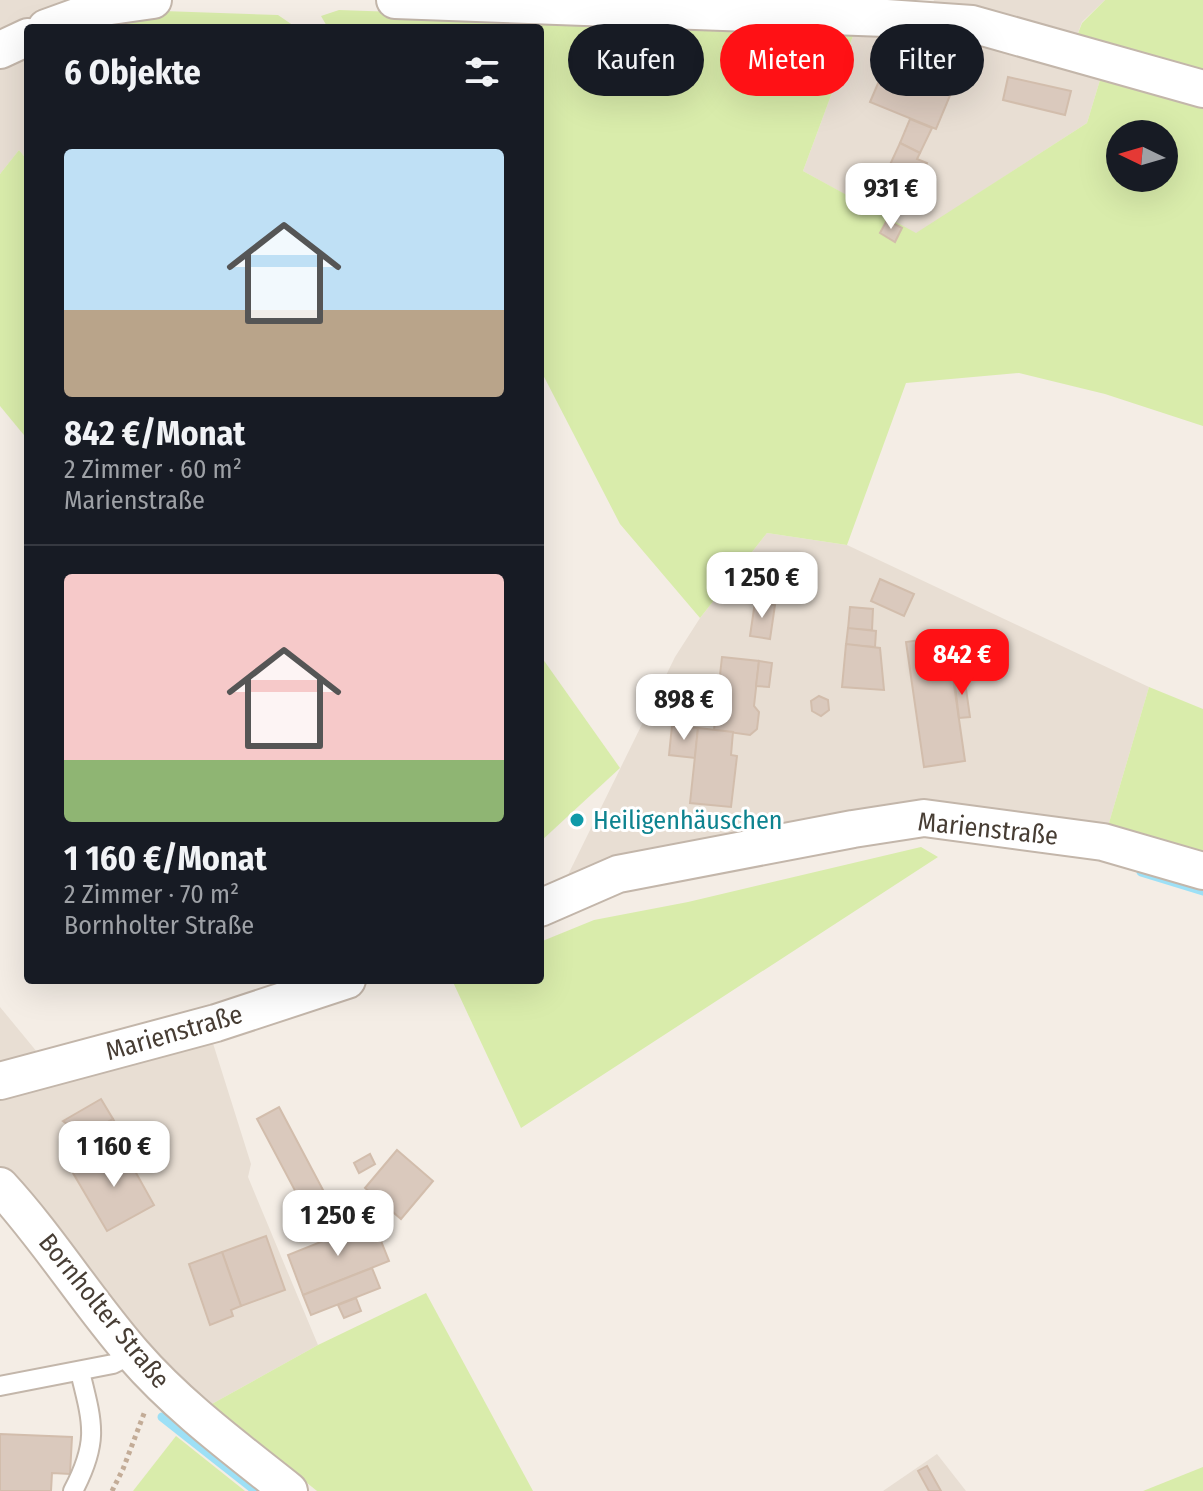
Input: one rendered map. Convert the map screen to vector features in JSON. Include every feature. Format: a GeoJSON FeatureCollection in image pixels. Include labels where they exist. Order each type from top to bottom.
{"type":"FeatureCollection","features":[{"type":"Feature","properties":{"kind":"street"},"geometry":{"type":"LineString","coordinates":[[57,24],[104,7],[153,0]]}},
{"type":"Feature","properties":{"kind":"street"},"geometry":{"type":"LineString","coordinates":[[395,0],[886,18],[972,24],[1203,89]]}},
{"type":"Feature","properties":{"kind":"street"},"geometry":{"type":"LineString","coordinates":[[0,50],[24,39]]}},
{"type":"Feature","properties":{"kind":"street","name":"Marienstraße"},"geometry":{"type":"LineString","coordinates":[[544,906],[618,874],[924,818],[1103,842],[1203,871]]}},
{"type":"Feature","properties":{"kind":"street","name":"Marienstraße"},"geometry":{"type":"LineString","coordinates":[[0,1081],[216,1023],[335,984]]}},
{"type":"Feature","properties":{"kind":"street","name":"Bornholter Straße"},"geometry":{"type":"LineString","coordinates":[[0,1186],[133,1354],[183,1404],[289,1491]]}},
{"type":"Feature","properties":{"kind":"lane"},"geometry":{"type":"LineString","coordinates":[[0,1386],[80,1372],[113,1364],[133,1354]]}},
{"type":"Feature","properties":{"kind":"lane"},"geometry":{"type":"LineString","coordinates":[[73,1491],[92,1448],[93,1420],[80,1372]]}},
{"type":"Feature","properties":{"kind":"path"},"geometry":{"type":"LineString","coordinates":[[112,1491],[149,1398],[162,1384]]}},
{"type":"Feature","properties":{"kind":"shaded area"},"geometry":{"type":"Polygon","coordinates":[[[0,0],[77,0],[61,4],[0,33],[0,0]]]}},
{"type":"Feature","properties":{"kind":"shaded area"},"geometry":{"type":"Polygon","coordinates":[[[934,0],[1105,0],[1082,22],[1075,41],[932,6],[934,0]]]}},
{"type":"Feature","properties":{"kind":"shaded area"},"geometry":{"type":"Polygon","coordinates":[[[856,28],[870,29],[870,96],[984,96],[984,37],[1103,70],[1087,123],[916,234],[803,171],[831,96],[854,96],[856,28]]]}},
{"type":"Feature","properties":{"kind":"shaded area"},"geometry":{"type":"Polygon","coordinates":[[[24,59],[24,156],[19,150],[0,174],[0,68],[24,59]]]}},
{"type":"Feature","properties":{"kind":"shaded area"},"geometry":{"type":"Polygon","coordinates":[[[767,533],[847,545],[1149,687],[1106,833],[909,804],[564,883],[675,657],[700,618],[767,533]]]}},
{"type":"Feature","properties":{"kind":"shaded area"},"geometry":{"type":"Polygon","coordinates":[[[0,1007],[56,1075],[211,1037],[251,1164],[248,1177],[318,1345],[210,1405],[144,1346],[0,1166],[0,1007]]]}},
{"type":"Feature","properties":{"kind":"shaded area"},"geometry":{"type":"Polygon","coordinates":[[[937,1454],[966,1491],[883,1491],[937,1454]]]}},
{"type":"Feature","properties":{"kind":"green space"},"geometry":{"type":"Polygon","coordinates":[[[1105,0],[1203,0],[1203,72],[1075,41],[1082,23],[1105,0]]]}},
{"type":"Feature","properties":{"kind":"green space"},"geometry":{"type":"Polygon","coordinates":[[[339,10],[741,24],[720,24],[720,96],[831,96],[803,171],[916,233],[1087,123],[1103,70],[1203,98],[1203,426],[1105,394],[1019,373],[906,383],[847,545],[767,533],[700,618],[620,524],[544,377],[544,24],[326,24],[321,16],[339,10]]]}},
{"type":"Feature","properties":{"kind":"green space"},"geometry":{"type":"Polygon","coordinates":[[[163,11],[278,15],[291,24],[108,24],[117,19],[163,11]]]}},
{"type":"Feature","properties":{"kind":"green space"},"geometry":{"type":"Polygon","coordinates":[[[19,150],[24,156],[24,435],[0,406],[0,174],[19,150]]]}},
{"type":"Feature","properties":{"kind":"green space"},"geometry":{"type":"Polygon","coordinates":[[[544,661],[620,768],[544,838],[544,661]]]}},
{"type":"Feature","properties":{"kind":"green space"},"geometry":{"type":"Polygon","coordinates":[[[1149,687],[1203,709],[1203,859],[1106,833],[1149,687]]]}},
{"type":"Feature","properties":{"kind":"green space"},"geometry":{"type":"Polygon","coordinates":[[[921,847],[938,857],[521,1128],[454,984],[544,984],[544,940],[594,920],[688,902],[921,847]]]}},
{"type":"Feature","properties":{"kind":"green space"},"geometry":{"type":"Polygon","coordinates":[[[426,1293],[533,1491],[317,1491],[210,1405],[318,1345],[426,1293]]]}},
{"type":"Feature","properties":{"kind":"green space"},"geometry":{"type":"Polygon","coordinates":[[[176,1436],[245,1491],[133,1491],[176,1436]]]}},
{"type":"Feature","properties":{"kind":"green space"},"geometry":{"type":"Polygon","coordinates":[[[1203,1467],[1203,1491],[1143,1491],[1203,1467]]]}},
{"type":"Feature","properties":{"kind":"building"},"geometry":{"type":"Polygon","coordinates":[[[1008,77],[1071,91],[1065,115],[1003,100],[1008,77]]]}},
{"type":"Feature","properties":{"kind":"building"},"geometry":{"type":"Polygon","coordinates":[[[873,96],[950,96],[936,129],[870,102],[873,96]]]}},
{"type":"Feature","properties":{"kind":"building"},"geometry":{"type":"Polygon","coordinates":[[[910,119],[932,128],[920,153],[900,143],[910,119]]]}},
{"type":"Feature","properties":{"kind":"building"},"geometry":{"type":"Polygon","coordinates":[[[900,143],[920,153],[917,159],[927,163],[918,182],[888,169],[900,143]]]}},
{"type":"Feature","properties":{"kind":"building"},"geometry":{"type":"Polygon","coordinates":[[[887,220],[902,228],[895,242],[880,233],[887,220]]]}},
{"type":"Feature","properties":{"kind":"building"},"geometry":{"type":"Polygon","coordinates":[[[880,579],[914,594],[904,616],[871,601],[880,579]]]}},
{"type":"Feature","properties":{"kind":"building"},"geometry":{"type":"Polygon","coordinates":[[[755,602],[775,605],[770,639],[750,636],[755,602]]]}},
{"type":"Feature","properties":{"kind":"building"},"geometry":{"type":"Polygon","coordinates":[[[850,607],[873,609],[872,630],[848,629],[850,607]]]}},
{"type":"Feature","properties":{"kind":"building"},"geometry":{"type":"Polygon","coordinates":[[[848,628],[876,631],[875,647],[846,645],[848,628]]]}},
{"type":"Feature","properties":{"kind":"building"},"geometry":{"type":"Polygon","coordinates":[[[947,636],[965,761],[924,767],[906,642],[947,636]]]}},
{"type":"Feature","properties":{"kind":"building"},"geometry":{"type":"Polygon","coordinates":[[[846,644],[880,648],[884,690],[842,687],[846,644]]]}},
{"type":"Feature","properties":{"kind":"building"},"geometry":{"type":"Polygon","coordinates":[[[722,657],[759,661],[754,706],[759,712],[757,729],[750,735],[714,730],[722,657]]]}},
{"type":"Feature","properties":{"kind":"building"},"geometry":{"type":"Polygon","coordinates":[[[759,661],[772,663],[769,687],[756,686],[759,661]]]}},
{"type":"Feature","properties":{"kind":"building"},"geometry":{"type":"Polygon","coordinates":[[[964,675],[970,717],[959,718],[954,677],[964,675]]]}},
{"type":"Feature","properties":{"kind":"building"},"geometry":{"type":"Polygon","coordinates":[[[819,696],[828,700],[829,710],[821,716],[812,711],[811,701],[819,696]]]}},
{"type":"Feature","properties":{"kind":"building"},"geometry":{"type":"Polygon","coordinates":[[[672,726],[698,728],[695,758],[669,755],[672,726]]]}},
{"type":"Feature","properties":{"kind":"building"},"geometry":{"type":"Polygon","coordinates":[[[698,728],[733,732],[731,755],[737,756],[731,807],[690,803],[698,728]]]}},
{"type":"Feature","properties":{"kind":"building"},"geometry":{"type":"Polygon","coordinates":[[[101,1099],[113,1119],[83,1136],[63,1121],[101,1099]]]}},
{"type":"Feature","properties":{"kind":"building"},"geometry":{"type":"Polygon","coordinates":[[[279,1107],[331,1205],[309,1217],[257,1119],[279,1107]]]}},
{"type":"Feature","properties":{"kind":"building"},"geometry":{"type":"Polygon","coordinates":[[[113,1119],[127,1144],[96,1160],[83,1136],[113,1119]]]}},
{"type":"Feature","properties":{"kind":"building"},"geometry":{"type":"Polygon","coordinates":[[[121,1146],[154,1205],[107,1231],[73,1173],[121,1146]]]}},
{"type":"Feature","properties":{"kind":"building"},"geometry":{"type":"Polygon","coordinates":[[[397,1150],[433,1181],[401,1219],[365,1188],[397,1150]]]}},
{"type":"Feature","properties":{"kind":"building"},"geometry":{"type":"Polygon","coordinates":[[[370,1154],[375,1164],[359,1173],[354,1163],[370,1154]]]}},
{"type":"Feature","properties":{"kind":"building"},"geometry":{"type":"Polygon","coordinates":[[[373,1221],[389,1261],[303,1295],[288,1255],[373,1221]]]}},
{"type":"Feature","properties":{"kind":"building"},"geometry":{"type":"Polygon","coordinates":[[[266,1236],[285,1290],[241,1306],[222,1252],[266,1236]]]}},
{"type":"Feature","properties":{"kind":"building"},"geometry":{"type":"Polygon","coordinates":[[[222,1252],[241,1306],[231,1310],[233,1316],[210,1325],[189,1264],[222,1252]]]}},
{"type":"Feature","properties":{"kind":"building"},"geometry":{"type":"Polygon","coordinates":[[[372,1268],[380,1288],[311,1315],[303,1295],[372,1268]]]}},
{"type":"Feature","properties":{"kind":"building"},"geometry":{"type":"Polygon","coordinates":[[[356,1298],[361,1311],[344,1318],[338,1305],[356,1298]]]}},
{"type":"Feature","properties":{"kind":"building"},"geometry":{"type":"Polygon","coordinates":[[[0,1434],[72,1437],[70,1474],[52,1473],[51,1491],[0,1491],[0,1434]]]}},
{"type":"Feature","properties":{"kind":"building"},"geometry":{"type":"Polygon","coordinates":[[[927,1466],[941,1491],[929,1491],[918,1471],[927,1466]]]}},
{"type":"Feature","properties":{"kind":"waterway"},"geometry":{"type":"LineString","coordinates":[[1141,872],[1203,891]]}},
{"type":"Feature","properties":{"kind":"waterway"},"geometry":{"type":"LineString","coordinates":[[162,1417],[256,1491]]}},
{"type":"Feature","properties":{"kind":"place","name":"Heiligenhäuschen"},"geometry":{"type":"Point","coordinates":[577,820]}}]}
